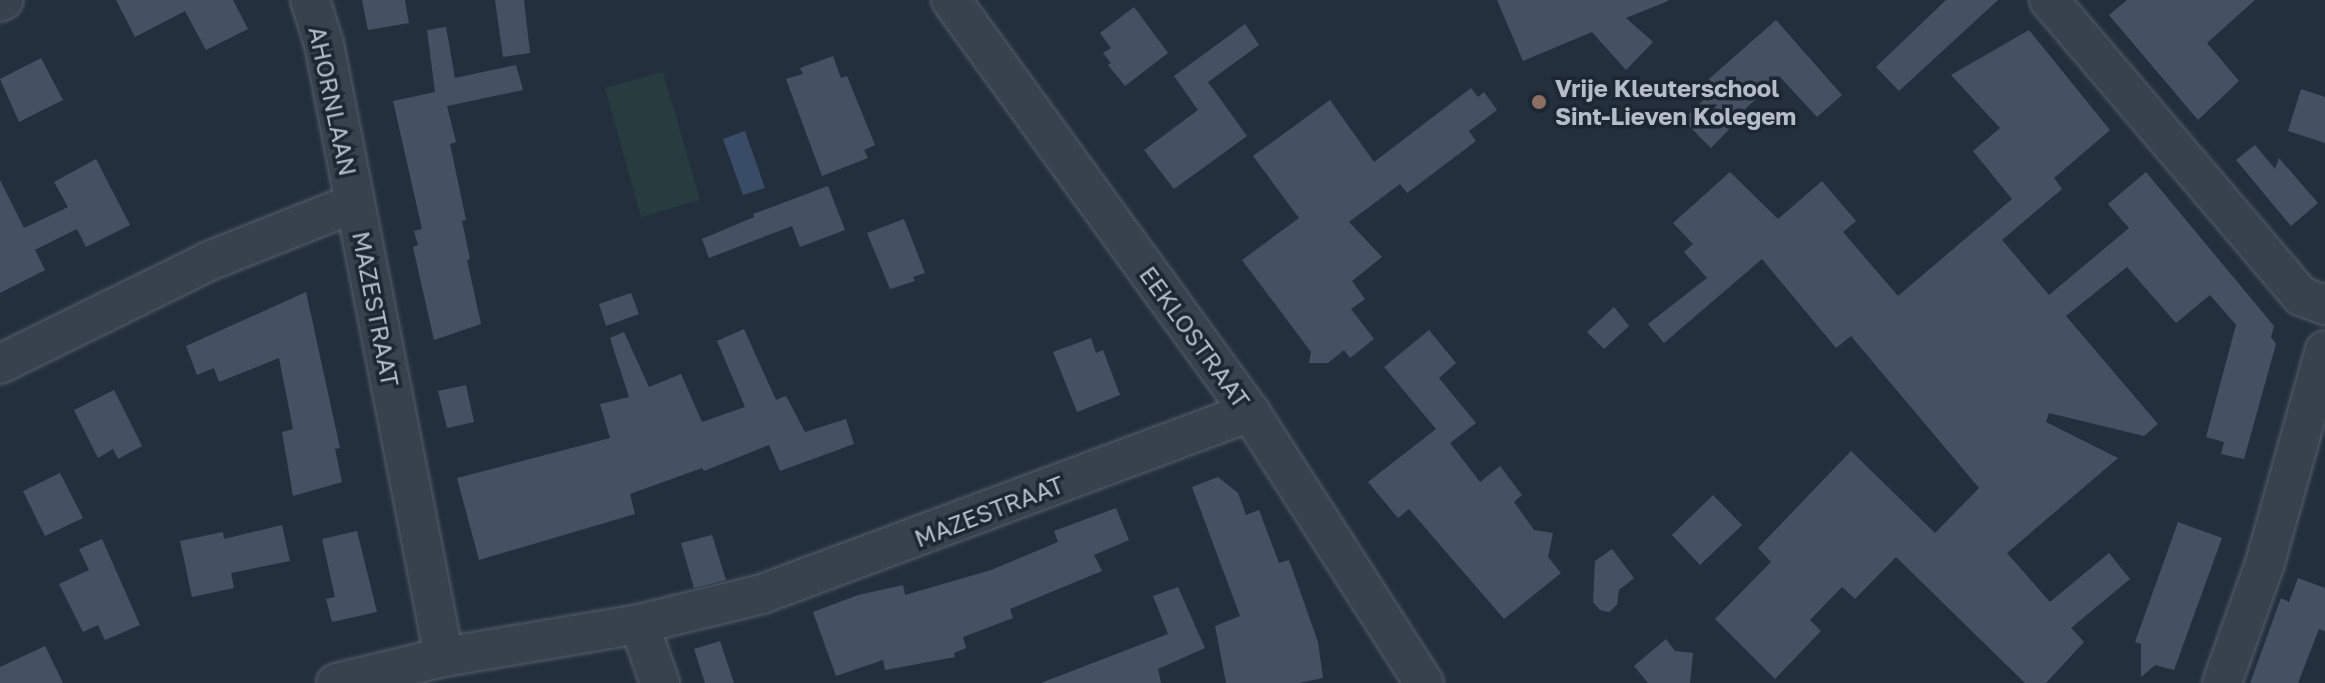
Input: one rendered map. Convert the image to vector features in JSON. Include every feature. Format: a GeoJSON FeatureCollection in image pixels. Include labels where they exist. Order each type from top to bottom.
{"type":"FeatureCollection","features":[{"type":"Feature","properties":{"kind":"street","name":"AHORNLAAN"},"geometry":{"type":"LineString","coordinates":[[310,0],[324,44],[355,203]]}},
{"type":"Feature","properties":{"kind":"street","name":"EEKLOSTRAAT"},"geometry":{"type":"LineString","coordinates":[[951,0],[1250,412],[1424,683]]}},
{"type":"Feature","properties":{"kind":"street"},"geometry":{"type":"LineString","coordinates":[[2049,0],[2301,296],[2325,305]]}},
{"type":"Feature","properties":{"kind":"street","name":"MAZESTRAAT"},"geometry":{"type":"LineString","coordinates":[[0,364],[209,261],[355,203],[444,657]]}},
{"type":"Feature","properties":{"kind":"street"},"geometry":{"type":"LineString","coordinates":[[2222,683],[2265,563],[2325,350]]}},
{"type":"Feature","properties":{"kind":"street","name":"MAZESTRAAT"},"geometry":{"type":"LineString","coordinates":[[336,683],[444,657],[639,624],[774,590],[1250,412]]}},
{"type":"Feature","properties":{"kind":"street"},"geometry":{"type":"LineString","coordinates":[[639,624],[660,683]]}},
{"type":"Feature","properties":{"kind":"green space"},"geometry":{"type":"Polygon","coordinates":[[[663,72],[700,200],[641,217],[605,88],[663,72]]]}},
{"type":"Feature","properties":{"kind":"water"},"geometry":{"type":"Polygon","coordinates":[[[745,131],[765,188],[743,195],[723,139],[745,131]]]}},
{"type":"Feature","properties":{"kind":"building"},"geometry":{"type":"Polygon","coordinates":[[[116,0],[233,0],[248,29],[206,50],[185,11],[135,37],[116,0]]]}},
{"type":"Feature","properties":{"kind":"building"},"geometry":{"type":"Polygon","coordinates":[[[362,0],[405,0],[409,23],[368,30],[362,0]]]}},
{"type":"Feature","properties":{"kind":"building"},"geometry":{"type":"Polygon","coordinates":[[[495,0],[524,0],[530,53],[503,57],[495,0]]]}},
{"type":"Feature","properties":{"kind":"building"},"geometry":{"type":"Polygon","coordinates":[[[1497,0],[1668,1],[1626,18],[1653,42],[1626,70],[1592,32],[1523,61],[1497,0]]]}},
{"type":"Feature","properties":{"kind":"building"},"geometry":{"type":"Polygon","coordinates":[[[1946,0],[1998,0],[1899,91],[1876,67],[1946,0]]]}},
{"type":"Feature","properties":{"kind":"building"},"geometry":{"type":"Polygon","coordinates":[[[2127,0],[2255,0],[2207,43],[2239,81],[2198,120],[2109,15],[2127,0]]]}},
{"type":"Feature","properties":{"kind":"building"},"geometry":{"type":"Polygon","coordinates":[[[1134,7],[1168,53],[1125,86],[1108,65],[1111,63],[1103,53],[1111,48],[1100,33],[1134,7]]]}},
{"type":"Feature","properties":{"kind":"building"},"geometry":{"type":"Polygon","coordinates":[[[1776,20],[1842,95],[1817,117],[1780,77],[1734,119],[1737,121],[1711,148],[1683,120],[1716,88],[1709,79],[1776,20]]]}},
{"type":"Feature","properties":{"kind":"building"},"geometry":{"type":"Polygon","coordinates":[[[1245,24],[1259,45],[1208,82],[1247,136],[1174,189],[1144,150],[1198,110],[1174,76],[1245,24]]]}},
{"type":"Feature","properties":{"kind":"building"},"geometry":{"type":"Polygon","coordinates":[[[446,27],[455,78],[516,65],[523,90],[447,106],[456,142],[450,144],[466,220],[462,221],[470,259],[467,260],[481,324],[434,340],[413,247],[418,245],[414,231],[422,229],[393,101],[435,92],[427,30],[446,27]]]}},
{"type":"Feature","properties":{"kind":"building"},"geometry":{"type":"Polygon","coordinates":[[[2029,30],[2110,130],[2054,178],[2062,189],[2002,240],[2049,295],[2129,228],[2108,204],[2146,172],[2274,326],[2271,337],[2276,344],[2244,459],[2221,454],[2224,442],[2206,437],[2236,325],[2210,295],[2176,323],[2127,267],[2066,316],[2158,424],[2144,436],[2049,413],[2046,422],[2118,458],[2007,553],[2050,602],[2109,553],[2130,579],[2071,628],[2084,642],[2046,683],[2025,683],[1896,557],[1855,599],[1842,587],[1810,620],[1821,631],[1775,679],[1715,619],[1771,562],[1758,548],[1851,451],[1935,533],[1979,488],[1851,336],[1836,348],[1762,259],[1664,343],[1648,324],[1707,278],[1684,252],[1693,244],[1673,223],[1730,172],[1778,219],[1822,181],[1856,221],[1843,232],[1898,296],[2012,199],[1973,151],[2000,128],[1951,75],[2029,30]]]}},
{"type":"Feature","properties":{"kind":"building"},"geometry":{"type":"Polygon","coordinates":[[[833,56],[841,78],[847,76],[875,145],[864,150],[868,158],[822,176],[786,79],[803,74],[800,68],[833,56]]]}},
{"type":"Feature","properties":{"kind":"building"},"geometry":{"type":"Polygon","coordinates":[[[41,58],[63,100],[19,122],[0,79],[41,58]]]}},
{"type":"Feature","properties":{"kind":"building"},"geometry":{"type":"Polygon","coordinates":[[[1471,88],[1478,97],[1484,92],[1497,110],[1469,131],[1476,141],[1407,193],[1400,184],[1349,222],[1382,257],[1352,281],[1365,299],[1351,309],[1374,339],[1350,358],[1344,350],[1328,363],[1309,363],[1311,352],[1242,260],[1299,218],[1253,156],[1330,100],[1374,162],[1471,88]]]}},
{"type":"Feature","properties":{"kind":"building"},"geometry":{"type":"Polygon","coordinates":[[[2301,89],[2325,97],[2325,143],[2288,131],[2301,89]]]}},
{"type":"Feature","properties":{"kind":"building"},"geometry":{"type":"Polygon","coordinates":[[[2255,145],[2275,169],[2279,158],[2318,203],[2291,226],[2236,160],[2255,145]]]}},
{"type":"Feature","properties":{"kind":"building"},"geometry":{"type":"Polygon","coordinates":[[[96,159],[130,225],[86,247],[77,229],[35,250],[45,270],[0,293],[0,180],[24,228],[68,207],[54,182],[96,159]]]}},
{"type":"Feature","properties":{"kind":"building"},"geometry":{"type":"Polygon","coordinates":[[[828,186],[845,230],[800,247],[792,226],[709,258],[702,239],[754,217],[753,214],[828,186]]]}},
{"type":"Feature","properties":{"kind":"building"},"geometry":{"type":"Polygon","coordinates":[[[904,219],[925,273],[913,277],[915,281],[890,289],[867,233],[904,219]]]}},
{"type":"Feature","properties":{"kind":"building"},"geometry":{"type":"Polygon","coordinates":[[[306,292],[340,448],[335,449],[342,482],[293,496],[282,432],[293,429],[279,358],[219,382],[214,368],[197,375],[186,346],[306,292]]]}},
{"type":"Feature","properties":{"kind":"building"},"geometry":{"type":"Polygon","coordinates":[[[631,293],[639,314],[606,326],[599,304],[631,293]]]}},
{"type":"Feature","properties":{"kind":"building"},"geometry":{"type":"Polygon","coordinates":[[[1614,307],[1629,326],[1604,349],[1587,332],[1614,307]]]}},
{"type":"Feature","properties":{"kind":"building"},"geometry":{"type":"Polygon","coordinates":[[[744,329],[776,400],[786,396],[805,432],[846,419],[854,444],[780,471],[769,445],[704,471],[702,468],[630,494],[635,514],[479,560],[457,478],[610,438],[600,404],[629,397],[610,338],[624,332],[649,387],[681,374],[702,422],[745,407],[717,341],[744,329]]]}},
{"type":"Feature","properties":{"kind":"building"},"geometry":{"type":"Polygon","coordinates":[[[1429,330],[1456,363],[1439,378],[1476,423],[1450,443],[1480,482],[1500,466],[1522,495],[1514,502],[1534,530],[1553,533],[1548,557],[1561,573],[1504,619],[1409,509],[1398,518],[1368,482],[1436,429],[1384,367],[1429,330]]]}},
{"type":"Feature","properties":{"kind":"building"},"geometry":{"type":"Polygon","coordinates":[[[1091,338],[1096,353],[1103,350],[1120,395],[1077,412],[1053,352],[1091,338]]]}},
{"type":"Feature","properties":{"kind":"building"},"geometry":{"type":"Polygon","coordinates":[[[466,385],[474,422],[447,428],[438,391],[466,385]]]}},
{"type":"Feature","properties":{"kind":"building"},"geometry":{"type":"Polygon","coordinates":[[[114,390],[142,446],[118,459],[113,449],[98,458],[74,410],[114,390]]]}},
{"type":"Feature","properties":{"kind":"building"},"geometry":{"type":"Polygon","coordinates":[[[60,473],[83,518],[45,536],[23,491],[60,473]]]}},
{"type":"Feature","properties":{"kind":"building"},"geometry":{"type":"Polygon","coordinates":[[[1218,477],[1238,493],[1246,515],[1259,510],[1279,563],[1289,560],[1318,642],[1323,678],[1299,683],[1226,683],[1215,626],[1240,616],[1192,487],[1218,477]]]}},
{"type":"Feature","properties":{"kind":"building"},"geometry":{"type":"Polygon","coordinates":[[[1713,495],[1742,525],[1700,565],[1672,535],[1713,495]]]}},
{"type":"Feature","properties":{"kind":"building"},"geometry":{"type":"Polygon","coordinates":[[[1116,508],[1129,540],[1094,555],[1102,571],[1010,609],[1013,618],[963,637],[966,648],[954,653],[955,657],[885,670],[883,660],[836,676],[813,612],[858,595],[903,585],[905,595],[991,570],[1058,542],[1054,531],[1116,508]]]}},
{"type":"Feature","properties":{"kind":"building"},"geometry":{"type":"Polygon","coordinates":[[[2178,522],[2222,538],[2174,670],[2155,665],[2141,677],[2141,644],[2135,642],[2178,522]]]}},
{"type":"Feature","properties":{"kind":"building"},"geometry":{"type":"Polygon","coordinates":[[[282,525],[290,561],[231,573],[234,588],[192,597],[180,541],[223,532],[224,539],[282,525]]]}},
{"type":"Feature","properties":{"kind":"building"},"geometry":{"type":"Polygon","coordinates":[[[357,531],[377,612],[332,622],[326,599],[335,597],[322,539],[357,531]]]}},
{"type":"Feature","properties":{"kind":"building"},"geometry":{"type":"Polygon","coordinates":[[[712,535],[726,580],[694,588],[681,543],[712,535]]]}},
{"type":"Feature","properties":{"kind":"building"},"geometry":{"type":"Polygon","coordinates":[[[102,539],[140,625],[105,640],[98,625],[83,632],[59,584],[89,570],[79,549],[102,539]]]}},
{"type":"Feature","properties":{"kind":"building"},"geometry":{"type":"Polygon","coordinates":[[[1612,549],[1634,578],[1619,590],[1617,605],[1609,612],[1600,610],[1593,602],[1595,561],[1612,549]]]}},
{"type":"Feature","properties":{"kind":"building"},"geometry":{"type":"Polygon","coordinates":[[[2298,578],[2325,588],[2325,631],[2319,629],[2298,683],[2250,683],[2281,598],[2289,602],[2298,578]]]}},
{"type":"Feature","properties":{"kind":"building"},"geometry":{"type":"Polygon","coordinates":[[[1178,587],[1205,648],[1158,669],[1161,683],[1041,683],[1168,634],[1153,596],[1178,587]]]}},
{"type":"Feature","properties":{"kind":"building"},"geometry":{"type":"Polygon","coordinates":[[[1666,639],[1675,651],[1693,653],[1690,683],[1648,683],[1634,666],[1666,639]]]}},
{"type":"Feature","properties":{"kind":"building"},"geometry":{"type":"Polygon","coordinates":[[[720,641],[734,683],[705,683],[694,649],[720,641]]]}},
{"type":"Feature","properties":{"kind":"building"},"geometry":{"type":"Polygon","coordinates":[[[45,646],[63,683],[0,683],[0,667],[45,646]]]}},
{"type":"Feature","properties":{"kind":"place","name":"Vrije Kleuterschool Sint-Lieven Kolegem"},"geometry":{"type":"Point","coordinates":[1539,102]}}]}
